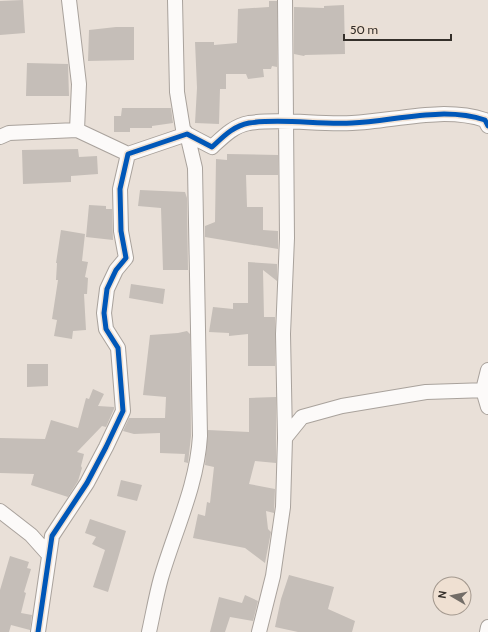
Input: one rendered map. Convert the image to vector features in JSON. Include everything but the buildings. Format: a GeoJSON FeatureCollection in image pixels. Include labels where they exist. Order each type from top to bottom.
{"type":"FeatureCollection","features":[{"type":"Feature","properties":{"kind":"street"},"geometry":{"type":"LineString","coordinates":[[69,0],[79,84],[77,130]]}},
{"type":"Feature","properties":{"kind":"street"},"geometry":{"type":"LineString","coordinates":[[149,632],[162,578],[194,479],[199,456],[200,436],[195,168],[187,134],[183,128],[176,92],[175,0]]}},
{"type":"Feature","properties":{"kind":"street"},"geometry":{"type":"LineString","coordinates":[[259,632],[273,576],[282,515],[285,438],[283,334],[287,238],[285,0]]}},
{"type":"Feature","properties":{"kind":"street"},"geometry":{"type":"LineString","coordinates":[[0,136],[9,133],[77,130],[128,154],[187,134],[212,147],[229,131],[249,123],[352,123],[416,116],[488,114]]}},
{"type":"Feature","properties":{"kind":"street"},"geometry":{"type":"LineString","coordinates":[[469,115],[485,120],[488,126]]}},
{"type":"Feature","properties":{"kind":"street"},"geometry":{"type":"LineString","coordinates":[[38,632],[48,554],[52,536],[87,484],[123,411],[118,348],[106,329],[104,314],[107,289],[116,270],[126,258],[121,231],[120,189],[128,154]]}},
{"type":"Feature","properties":{"kind":"street"},"geometry":{"type":"LineString","coordinates":[[488,370],[485,390],[488,408]]}},
{"type":"Feature","properties":{"kind":"street"},"geometry":{"type":"LineString","coordinates":[[285,438],[302,417],[342,406],[426,392],[485,390]]}},
{"type":"Feature","properties":{"kind":"street"},"geometry":{"type":"LineString","coordinates":[[0,511],[31,535],[48,554]]}},
{"type":"Feature","properties":{"kind":"street"},"geometry":{"type":"LineString","coordinates":[[487,632],[488,627]]}},
{"type":"Feature","properties":{"kind":"cycle path"},"geometry":{"type":"LineString","coordinates":[[38,632],[52,536],[87,483],[123,411],[118,348],[106,329],[104,313],[107,289],[116,270],[126,258],[121,231],[120,189],[128,154],[187,134],[212,147],[229,132],[243,124],[274,121],[352,123],[436,114],[453,114],[485,120],[488,126]]}}]}
